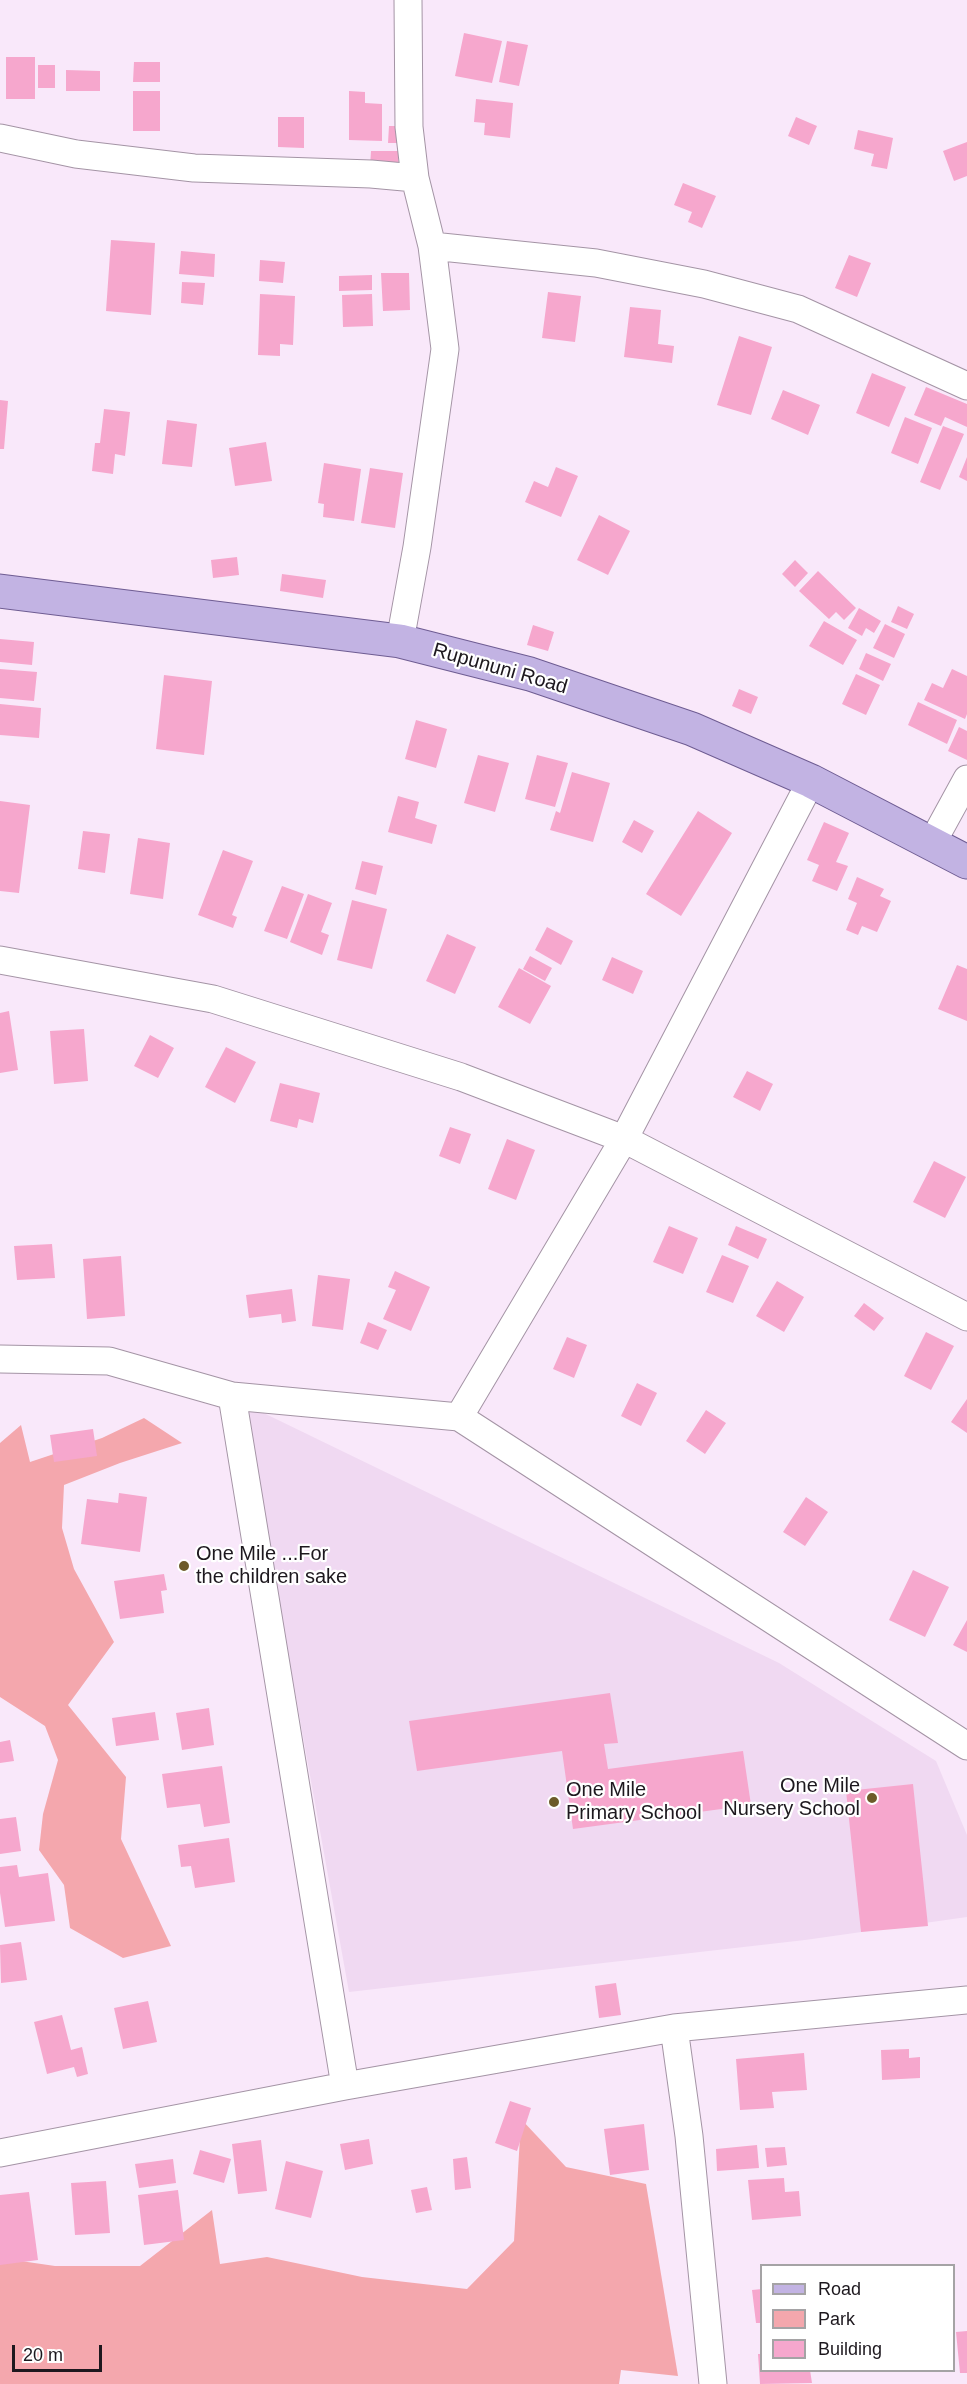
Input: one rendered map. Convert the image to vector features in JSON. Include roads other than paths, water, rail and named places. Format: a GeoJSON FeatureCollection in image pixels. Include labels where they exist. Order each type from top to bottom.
{"type":"FeatureCollection","features":[{"type":"Feature","properties":{"kind":"main road","name":"Rupununi Road"},"geometry":{"type":"LineString","coordinates":[[0,591],[400,641],[530,674],[692,729],[811,781],[967,862]]}},
{"type":"Feature","properties":{"kind":"street"},"geometry":{"type":"LineString","coordinates":[[400,641],[417,547],[445,350],[432,246],[415,178],[410,127],[408,0]]}},
{"type":"Feature","properties":{"kind":"street"},"geometry":{"type":"LineString","coordinates":[[0,138],[76,154],[194,168],[371,174],[415,178]]}},
{"type":"Feature","properties":{"kind":"street"},"geometry":{"type":"LineString","coordinates":[[432,246],[596,263],[714,287],[798,309],[967,386]]}},
{"type":"Feature","properties":{"kind":"street"},"geometry":{"type":"LineString","coordinates":[[932,843],[967,779]]}},
{"type":"Feature","properties":{"kind":"street"},"geometry":{"type":"LineString","coordinates":[[459,1417],[624,1138],[811,781]]}},
{"type":"Feature","properties":{"kind":"street"},"geometry":{"type":"LineString","coordinates":[[0,960],[213,999],[461,1077],[624,1138],[967,1317]]}},
{"type":"Feature","properties":{"kind":"street"},"geometry":{"type":"LineString","coordinates":[[0,1359],[110,1361],[232,1395],[459,1417],[967,1746]]}},
{"type":"Feature","properties":{"kind":"street"},"geometry":{"type":"LineString","coordinates":[[232,1395],[345,2086]]}},
{"type":"Feature","properties":{"kind":"street"},"geometry":{"type":"LineString","coordinates":[[0,2153],[345,2086],[674,2028],[967,2000]]}},
{"type":"Feature","properties":{"kind":"street"},"geometry":{"type":"LineString","coordinates":[[674,2028],[689,2136],[713,2384]]}},
{"type":"Feature","properties":{"kind":"place","name":"One Mile ...For the children sake"},"geometry":{"type":"Point","coordinates":[184,1566]}},
{"type":"Feature","properties":{"kind":"place","name":"One Mile Nursery School"},"geometry":{"type":"Point","coordinates":[872,1798]}},
{"type":"Feature","properties":{"kind":"place","name":"One Mile Primary School"},"geometry":{"type":"Point","coordinates":[554,1802]}}]}
